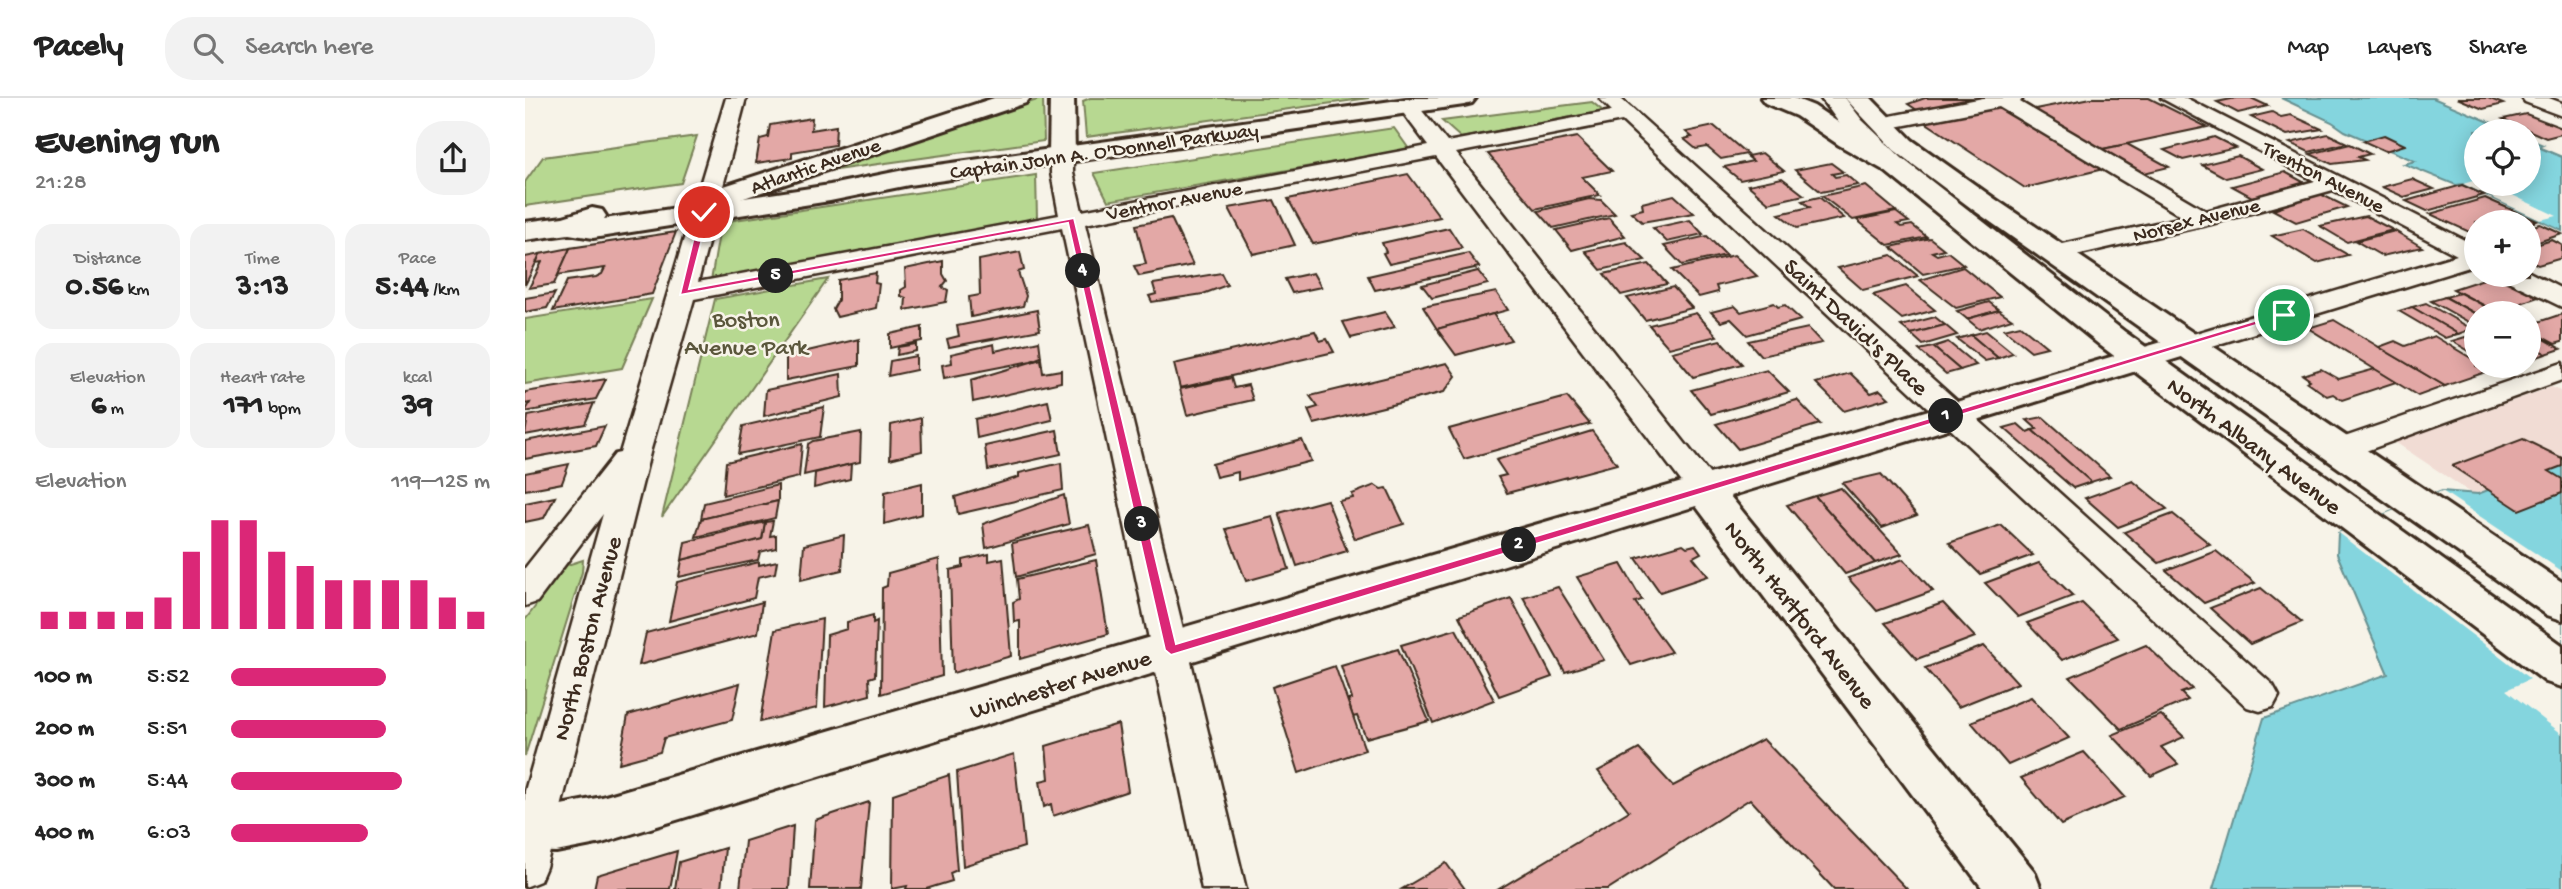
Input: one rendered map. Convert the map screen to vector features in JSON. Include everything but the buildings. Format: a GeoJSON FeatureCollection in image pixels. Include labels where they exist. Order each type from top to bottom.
{"type":"FeatureCollection","features":[{"type":"Feature","properties":{"kind":"main road","name":"Atlantic Avenue"},"geometry":{"type":"LineString","coordinates":[[525,231],[569,225],[593,229],[712,202],[1018,98]]}},
{"type":"Feature","properties":{"kind":"main road"},"geometry":{"type":"LineString","coordinates":[[1062,98],[1062,156]]}},
{"type":"Feature","properties":{"kind":"main road","name":"Captain John A. O'Donnell Parkway"},"geometry":{"type":"LineString","coordinates":[[712,202],[830,193],[909,177],[1464,98]]}},
{"type":"Feature","properties":{"kind":"main road"},"geometry":{"type":"LineString","coordinates":[[1773,98],[1805,111],[1848,140],[1894,165]]}},
{"type":"Feature","properties":{"kind":"main road","name":"North Albany Avenue"},"geometry":{"type":"LineString","coordinates":[[1833,98],[1867,139],[1894,165],[1986,241],[2361,524],[2562,669]]}},
{"type":"Feature","properties":{"kind":"main road","name":"North Albany Avenue"},"geometry":{"type":"LineString","coordinates":[[1857,98],[1903,145],[2186,345],[2562,604]]}},
{"type":"Feature","properties":{"kind":"main road","name":"Winchester Avenue"},"geometry":{"type":"LineString","coordinates":[[528,842],[2186,345]]}},
{"type":"Feature","properties":{"kind":"main road","name":"North Hartford Avenue"},"geometry":{"type":"LineString","coordinates":[[1704,489],[2015,889]]}},
{"type":"Feature","properties":{"kind":"street","name":"North Boston Avenue"},"geometry":{"type":"LineString","coordinates":[[528,842],[636,449],[712,202],[736,98]]}},
{"type":"Feature","properties":{"kind":"street","name":"Trenton Avenue"},"geometry":{"type":"LineString","coordinates":[[2171,98],[2464,250]]}},
{"type":"Feature","properties":{"kind":"street"},"geometry":{"type":"LineString","coordinates":[[2532,98],[2562,110]]}},
{"type":"Feature","properties":{"kind":"street"},"geometry":{"type":"LineString","coordinates":[[1880,124],[2008,99],[2203,219]]}},
{"type":"Feature","properties":{"kind":"street","name":"North Hartford Avenue"},"geometry":{"type":"LineString","coordinates":[[1408,106],[1704,489]]}},
{"type":"Feature","properties":{"kind":"street","name":"Ventnor Avenue"},"geometry":{"type":"LineString","coordinates":[[683,293],[1440,150],[1616,106]]}},
{"type":"Feature","properties":{"kind":"street","name":"Saint David's Place"},"geometry":{"type":"LineString","coordinates":[[1616,106],[2260,696]]}},
{"type":"Feature","properties":{"kind":"street"},"geometry":{"type":"LineString","coordinates":[[1062,156],[1062,173],[1072,220],[1224,889]]}},
{"type":"Feature","properties":{"kind":"street","name":"Norsex Avenue"},"geometry":{"type":"LineString","coordinates":[[2054,253],[2203,219],[2337,183]]}},
{"type":"Feature","properties":{"kind":"street","name":"Winchester Avenue"},"geometry":{"type":"LineString","coordinates":[[2186,345],[2464,260]]}},
{"type":"Feature","properties":{"kind":"street"},"geometry":{"type":"LineString","coordinates":[[2538,287],[2562,299]]}},
{"type":"Feature","properties":{"kind":"street"},"geometry":{"type":"LineString","coordinates":[[2338,450],[2562,371]]}},
{"type":"Feature","properties":{"kind":"street","name":"North Boston Avenue"},"geometry":{"type":"LineString","coordinates":[[525,593],[636,449]]}},
{"type":"Feature","properties":{"kind":"shaded area"},"geometry":{"type":"Polygon","coordinates":[[[2552,387],[2562,392],[2562,498],[2510,519],[2395,442],[2552,387]]]}},
{"type":"Feature","properties":{"kind":"green space"},"geometry":{"type":"Polygon","coordinates":[[[1043,98],[1044,141],[828,171],[830,169],[1043,98]]]}},
{"type":"Feature","properties":{"kind":"green space"},"geometry":{"type":"Polygon","coordinates":[[[1090,98],[1369,98],[1086,137],[1083,101],[1090,98]]]}},
{"type":"Feature","properties":{"kind":"green space"},"geometry":{"type":"Polygon","coordinates":[[[1592,102],[1603,111],[1461,138],[1442,121],[1592,102]]]}},
{"type":"Feature","properties":{"kind":"green space"},"geometry":{"type":"Polygon","coordinates":[[[1394,128],[1409,149],[1108,201],[1094,173],[1394,128]]]}},
{"type":"Feature","properties":{"kind":"green space"},"geometry":{"type":"Polygon","coordinates":[[[697,136],[681,183],[525,206],[525,182],[543,157],[697,136]]]}},
{"type":"Feature","properties":{"kind":"green space"},"geometry":{"type":"Polygon","coordinates":[[[1036,175],[1037,218],[711,281],[721,222],[1036,175]]]}},
{"type":"Feature","properties":{"kind":"green space","name":"Boston Avenue Park"},"geometry":{"type":"Polygon","coordinates":[[[828,279],[662,517],[715,299],[828,279]]]}},
{"type":"Feature","properties":{"kind":"green space"},"geometry":{"type":"Polygon","coordinates":[[[652,299],[622,368],[525,384],[525,319],[652,299]]]}},
{"type":"Feature","properties":{"kind":"green space"},"geometry":{"type":"Polygon","coordinates":[[[583,560],[582,572],[525,756],[525,620],[567,565],[583,560]]]}},
{"type":"Feature","properties":{"kind":"water"},"geometry":{"type":"Polygon","coordinates":[[[2281,98],[2433,98],[2483,119],[2464,119],[2464,184],[2456,185],[2404,164],[2415,161],[2345,131],[2281,98]]]}},
{"type":"Feature","properties":{"kind":"water"},"geometry":{"type":"Polygon","coordinates":[[[2541,148],[2562,157],[2562,231],[2541,221],[2541,210],[2518,210],[2488,196],[2541,196],[2541,148]]]}},
{"type":"Feature","properties":{"kind":"water"},"geometry":{"type":"Polygon","coordinates":[[[2562,461],[2562,889],[2213,889],[2264,718],[2388,674],[2337,554],[2338,533],[2442,491],[2478,494],[2562,461]]]}},
{"type":"Feature","properties":{"kind":"pier"},"geometry":{"type":"Polygon","coordinates":[[[2489,196],[2514,196],[2557,216],[2541,220],[2541,210],[2519,210],[2489,196]]]}},
{"type":"Feature","properties":{"kind":"pier"},"geometry":{"type":"Polygon","coordinates":[[[2442,491],[2562,571],[2562,734],[2506,690],[2530,679],[2338,533],[2442,491]]]}},
{"type":"Feature","properties":{"kind":"route"},"geometry":{"type":"LineString","coordinates":[[704,212],[683,293],[1072,220],[1171,650],[2284,315]]}}]}
